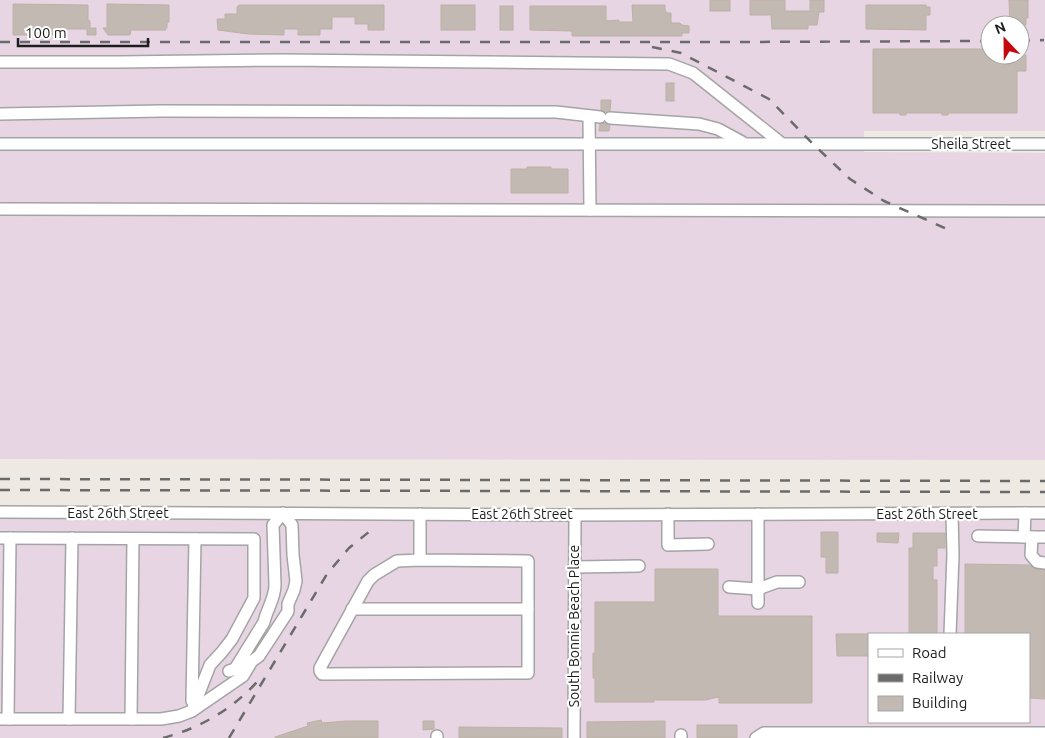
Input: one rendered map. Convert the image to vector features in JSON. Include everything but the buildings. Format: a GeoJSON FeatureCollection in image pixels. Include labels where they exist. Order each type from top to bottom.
{"type":"FeatureCollection","features":[{"type":"Feature","properties":{"kind":"street"},"geometry":{"type":"LineString","coordinates":[[0,62],[281,60],[670,64],[693,73],[781,143]]}},
{"type":"Feature","properties":{"kind":"street"},"geometry":{"type":"LineString","coordinates":[[0,114],[161,111],[556,112],[699,124],[718,129],[743,143]]}},
{"type":"Feature","properties":{"kind":"street"},"geometry":{"type":"LineString","coordinates":[[590,210],[589,144],[600,117]]}},
{"type":"Feature","properties":{"kind":"street","name":"Sheila Street"},"geometry":{"type":"LineString","coordinates":[[0,144],[1045,144]]}},
{"type":"Feature","properties":{"kind":"street"},"geometry":{"type":"LineString","coordinates":[[0,208],[1045,211]]}},
{"type":"Feature","properties":{"kind":"street","name":"East 26th Street"},"geometry":{"type":"LineString","coordinates":[[0,512],[574,515],[1045,513]]}},
{"type":"Feature","properties":{"kind":"street"},"geometry":{"type":"LineString","coordinates":[[192,710],[210,665],[232,639],[254,598],[254,538],[5,538],[4,719],[161,719],[179,716],[192,710],[228,686],[243,676],[252,661],[254,652],[282,608],[288,604],[296,581],[292,525],[283,513],[273,525],[275,592],[273,600],[266,614],[259,618],[230,665],[228,686]]}},
{"type":"Feature","properties":{"kind":"street"},"geometry":{"type":"LineString","coordinates":[[1025,513],[1031,555],[1037,562],[1045,563]]}},
{"type":"Feature","properties":{"kind":"street"},"geometry":{"type":"LineString","coordinates":[[420,514],[420,560]]}},
{"type":"Feature","properties":{"kind":"street"},"geometry":{"type":"LineString","coordinates":[[668,514],[668,545],[708,544]]}},
{"type":"Feature","properties":{"kind":"street"},"geometry":{"type":"LineString","coordinates":[[758,514],[758,603]]}},
{"type":"Feature","properties":{"kind":"street"},"geometry":{"type":"LineString","coordinates":[[950,633],[953,555],[952,514]]}},
{"type":"Feature","properties":{"kind":"street","name":"South Bonnie Beach Place"},"geometry":{"type":"LineString","coordinates":[[574,515],[574,738]]}},
{"type":"Feature","properties":{"kind":"street"},"geometry":{"type":"LineString","coordinates":[[978,536],[1045,537]]}},
{"type":"Feature","properties":{"kind":"street"},"geometry":{"type":"LineString","coordinates":[[69,719],[72,538]]}},
{"type":"Feature","properties":{"kind":"street"},"geometry":{"type":"LineString","coordinates":[[131,719],[133,538]]}},
{"type":"Feature","properties":{"kind":"street"},"geometry":{"type":"LineString","coordinates":[[192,710],[195,539]]}},
{"type":"Feature","properties":{"kind":"street"},"geometry":{"type":"LineString","coordinates":[[397,561],[528,561],[528,674],[322,674],[320,668],[352,609],[374,575],[397,561]]}},
{"type":"Feature","properties":{"kind":"street"},"geometry":{"type":"LineString","coordinates":[[574,567],[639,566]]}},
{"type":"Feature","properties":{"kind":"street"},"geometry":{"type":"LineString","coordinates":[[729,587],[758,589],[776,582],[799,582]]}},
{"type":"Feature","properties":{"kind":"street"},"geometry":{"type":"LineString","coordinates":[[352,609],[528,609]]}},
{"type":"Feature","properties":{"kind":"street"},"geometry":{"type":"LineString","coordinates":[[756,738],[764,733],[774,732],[1045,733]]}},
{"type":"Feature","properties":{"kind":"shaded area"},"geometry":{"type":"Polygon","coordinates":[[[0,0],[1045,0],[1045,131],[864,131],[864,152],[1045,153],[1045,460],[0,459],[0,0]]]}},
{"type":"Feature","properties":{"kind":"shaded area"},"geometry":{"type":"Polygon","coordinates":[[[1045,508],[1045,738],[0,738],[0,510],[1045,508]]]}},
{"type":"Feature","properties":{"kind":"railway"},"geometry":{"type":"LineString","coordinates":[[1030,41],[1044,40]]}},
{"type":"Feature","properties":{"kind":"railway"},"geometry":{"type":"LineString","coordinates":[[0,42],[980,41]]}},
{"type":"Feature","properties":{"kind":"railway"},"geometry":{"type":"LineString","coordinates":[[652,47],[681,53],[769,99],[850,179],[884,201],[947,229]]}},
{"type":"Feature","properties":{"kind":"railway"},"geometry":{"type":"LineString","coordinates":[[0,479],[1045,481]]}},
{"type":"Feature","properties":{"kind":"railway"},"geometry":{"type":"LineString","coordinates":[[0,490],[1045,492]]}},
{"type":"Feature","properties":{"kind":"railway"},"geometry":{"type":"LineString","coordinates":[[229,738],[327,574],[349,548],[375,527]]}},
{"type":"Feature","properties":{"kind":"railway"},"geometry":{"type":"LineString","coordinates":[[163,738],[190,729],[214,717],[237,701],[257,682]]}}]}
